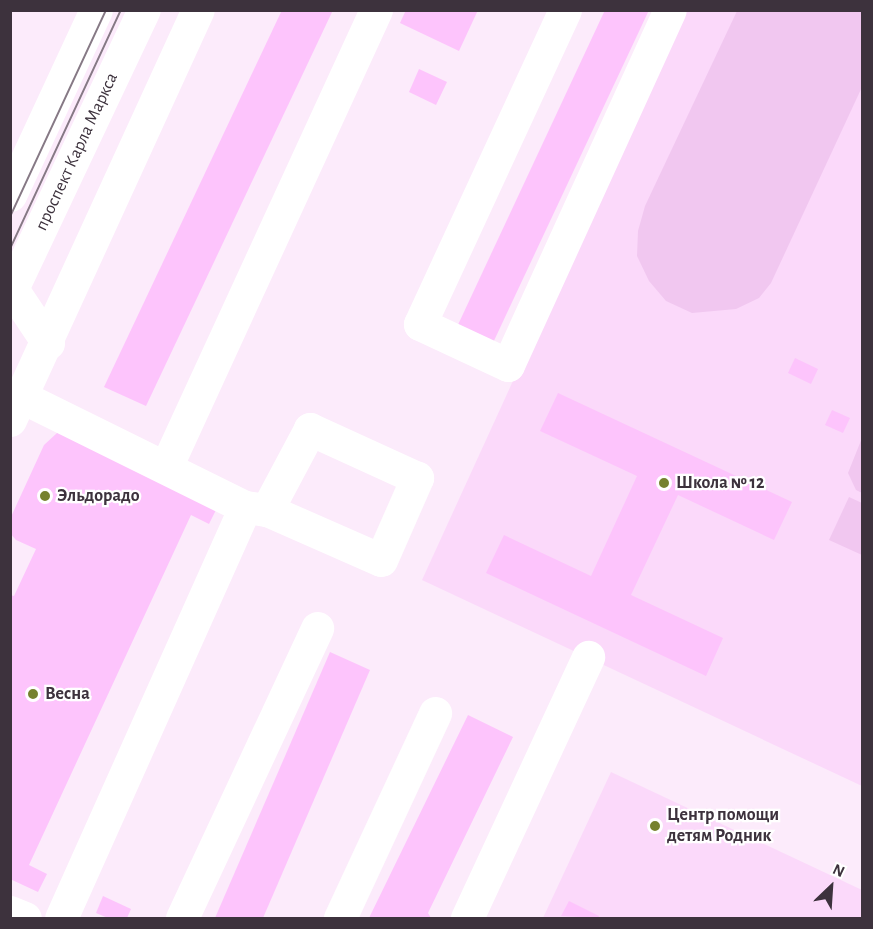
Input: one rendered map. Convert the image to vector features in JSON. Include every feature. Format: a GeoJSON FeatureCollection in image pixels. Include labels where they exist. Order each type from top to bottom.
{"type":"FeatureCollection","features":[{"type":"Feature","properties":{"kind":"main road"},"geometry":{"type":"LineString","coordinates":[[10,195],[96,10]]}},
{"type":"Feature","properties":{"kind":"main road","name":"проспект Карла Маркса"},"geometry":{"type":"LineString","coordinates":[[11,291],[144,10]]}},
{"type":"Feature","properties":{"kind":"main road"},"geometry":{"type":"LineString","coordinates":[[61,918],[256,509],[310,429],[417,478],[381,560],[256,509],[166,467],[16,408],[48,343],[198,10]]}},
{"type":"Feature","properties":{"kind":"main road"},"geometry":{"type":"LineString","coordinates":[[166,467],[376,10]]}},
{"type":"Feature","properties":{"kind":"main road"},"geometry":{"type":"LineString","coordinates":[[565,10],[420,324],[508,364],[670,10]]}},
{"type":"Feature","properties":{"kind":"main road"},"geometry":{"type":"LineString","coordinates":[[11,291],[48,343]]}},
{"type":"Feature","properties":{"kind":"main road"},"geometry":{"type":"LineString","coordinates":[[182,918],[317,628]]}},
{"type":"Feature","properties":{"kind":"main road"},"geometry":{"type":"LineString","coordinates":[[467,918],[588,657]]}},
{"type":"Feature","properties":{"kind":"main road"},"geometry":{"type":"LineString","coordinates":[[340,918],[435,713]]}},
{"type":"Feature","properties":{"kind":"main road"},"geometry":{"type":"LineString","coordinates":[[10,912],[25,918]]}},
{"type":"Feature","properties":{"kind":"shaded area","name":"Школа № 12"},"geometry":{"type":"Polygon","coordinates":[[[682,11],[862,11],[862,786],[422,580],[682,11]]]}},
{"type":"Feature","properties":{"kind":"shaded area"},"geometry":{"type":"Polygon","coordinates":[[[737,11],[862,11],[862,87],[771,283],[759,298],[736,309],[692,313],[666,301],[649,281],[637,256],[638,231],[645,206],[737,11]]]}},
{"type":"Feature","properties":{"kind":"shaded area"},"geometry":{"type":"Polygon","coordinates":[[[862,438],[862,493],[856,490],[848,473],[862,438]]]}},
{"type":"Feature","properties":{"kind":"shaded area"},"geometry":{"type":"Polygon","coordinates":[[[849,497],[862,503],[862,555],[829,540],[849,497]]]}},
{"type":"Feature","properties":{"kind":"shaded area","name":"Центр помощи детям Родник"},"geometry":{"type":"Polygon","coordinates":[[[611,772],[862,890],[862,918],[543,918],[611,772]]]}},
{"type":"Feature","properties":{"kind":"building"},"geometry":{"type":"Polygon","coordinates":[[[282,10],[333,10],[146,406],[104,387],[282,10]]]}},
{"type":"Feature","properties":{"kind":"building"},"geometry":{"type":"Polygon","coordinates":[[[406,10],[478,10],[459,51],[400,23],[406,10]]]}},
{"type":"Feature","properties":{"kind":"building"},"geometry":{"type":"Polygon","coordinates":[[[605,10],[649,10],[492,345],[456,329],[605,10]]]}},
{"type":"Feature","properties":{"kind":"building"},"geometry":{"type":"Polygon","coordinates":[[[419,69],[447,82],[436,105],[409,92],[419,69]]]}},
{"type":"Feature","properties":{"kind":"building"},"geometry":{"type":"Polygon","coordinates":[[[795,358],[818,369],[811,384],[788,373],[795,358]]]}},
{"type":"Feature","properties":{"kind":"building"},"geometry":{"type":"Polygon","coordinates":[[[558,393],[792,502],[774,540],[678,495],[631,595],[723,638],[706,676],[486,573],[504,535],[591,576],[637,476],[540,431],[558,393]]]}},
{"type":"Feature","properties":{"kind":"building"},"geometry":{"type":"Polygon","coordinates":[[[832,410],[850,418],[843,433],[825,425],[832,410]]]}},
{"type":"Feature","properties":{"kind":"building"},"geometry":{"type":"Polygon","coordinates":[[[57,433],[74,434],[219,504],[209,524],[191,515],[29,865],[47,874],[38,892],[10,879],[10,595],[14,596],[36,549],[16,540],[10,533],[10,519],[44,445],[57,433]]]}},
{"type":"Feature","properties":{"kind":"building"},"geometry":{"type":"Polygon","coordinates":[[[330,652],[370,670],[263,918],[215,918],[330,652]]]}},
{"type":"Feature","properties":{"kind":"building"},"geometry":{"type":"Polygon","coordinates":[[[468,715],[513,737],[428,913],[431,918],[369,918],[468,715]]]}},
{"type":"Feature","properties":{"kind":"building"},"geometry":{"type":"Polygon","coordinates":[[[103,896],[131,909],[127,918],[108,918],[96,913],[103,896]]]}},
{"type":"Feature","properties":{"kind":"building"},"geometry":{"type":"Polygon","coordinates":[[[569,901],[599,916],[598,918],[561,916],[569,901]]]}},
{"type":"Feature","properties":{"kind":"tram line"},"geometry":{"type":"LineString","coordinates":[[10,217],[106,10]]}},
{"type":"Feature","properties":{"kind":"tram line"},"geometry":{"type":"LineString","coordinates":[[10,249],[121,10]]}},
{"type":"Feature","properties":{"kind":"place","name":"Школа № 12"},"geometry":{"type":"Point","coordinates":[664,483]}},
{"type":"Feature","properties":{"kind":"place","name":"Эльдорадо"},"geometry":{"type":"Point","coordinates":[45,496]}},
{"type":"Feature","properties":{"kind":"place","name":"Весна"},"geometry":{"type":"Point","coordinates":[33,694]}},
{"type":"Feature","properties":{"kind":"place","name":"Центр помощи детям Родник"},"geometry":{"type":"Point","coordinates":[655,826]}}]}
